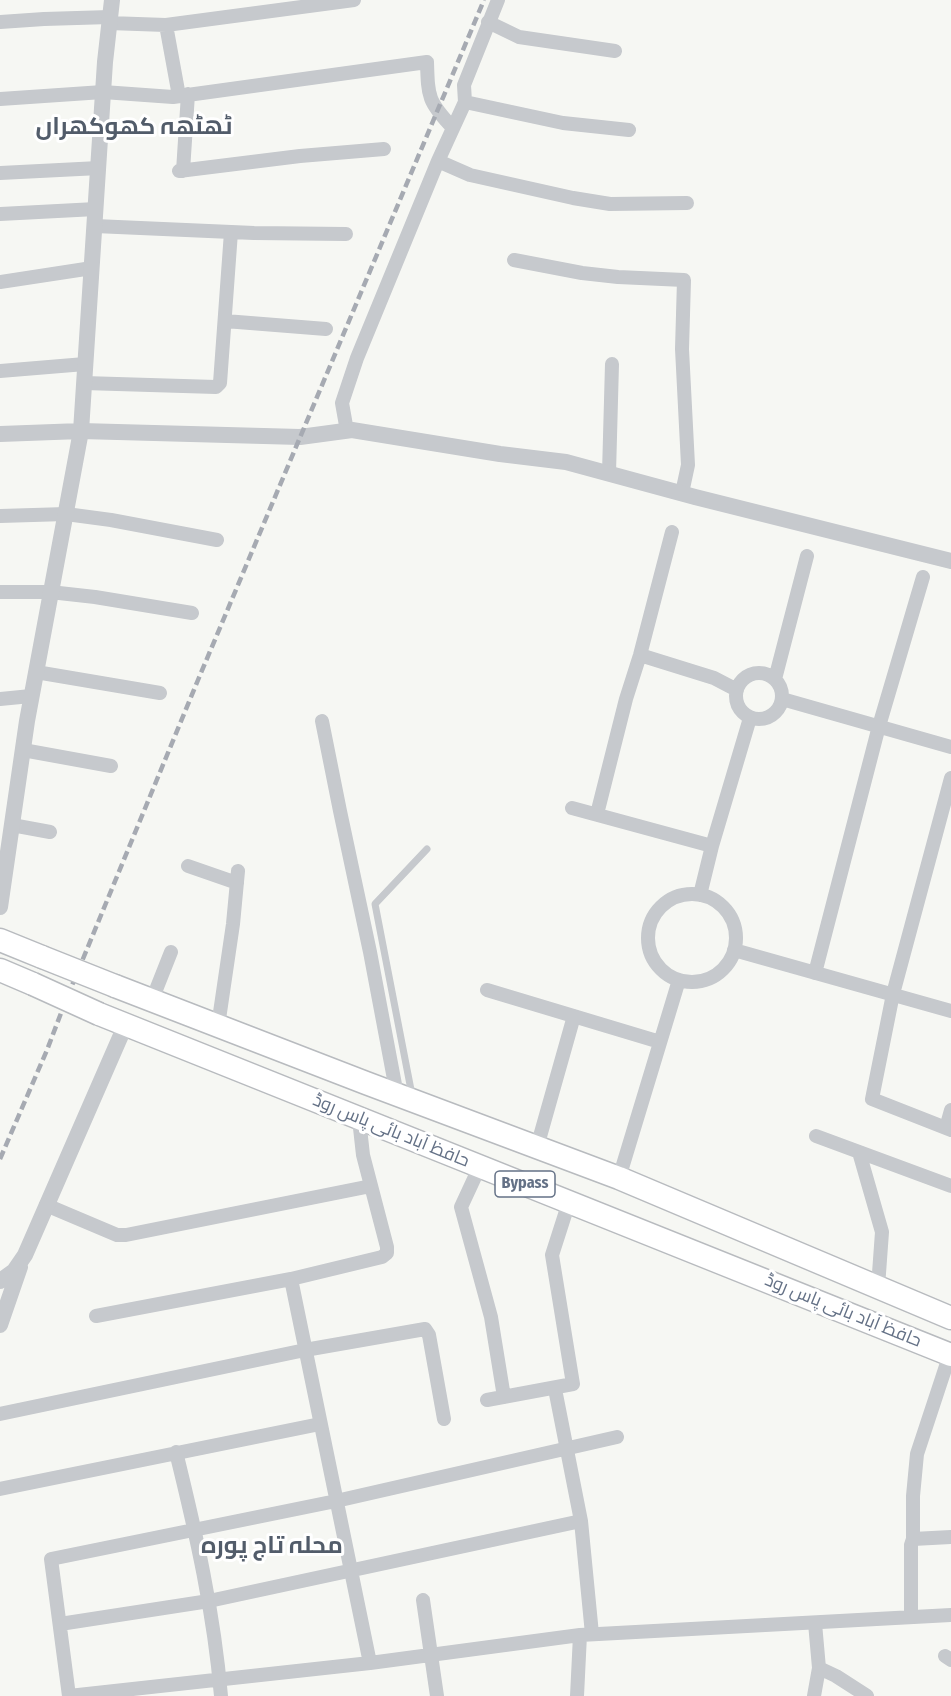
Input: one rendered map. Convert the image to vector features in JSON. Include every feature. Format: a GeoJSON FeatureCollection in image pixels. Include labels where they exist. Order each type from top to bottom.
{"type":"FeatureCollection","features":[{"type":"Feature","properties":{"kind":"highway","name":"حافظ آباد بائی پاس روڈ"},"geometry":{"type":"LineString","coordinates":[[0,939],[218,1026],[618,1178],[951,1318]]}},
{"type":"Feature","properties":{"kind":"highway","name":"حافظ آباد بائی پاس روڈ"},"geometry":{"type":"LineString","coordinates":[[0,970],[125,1026],[950,1355]]}},
{"type":"Feature","properties":{"kind":"street"},"geometry":{"type":"LineString","coordinates":[[0,907],[8,835],[31,696],[81,431],[103,92],[112,0]]}},
{"type":"Feature","properties":{"kind":"street"},"geometry":{"type":"LineString","coordinates":[[0,22],[44,19],[110,20],[166,25],[354,0]]}},
{"type":"Feature","properties":{"kind":"street"},"geometry":{"type":"LineString","coordinates":[[347,430],[342,403],[357,358],[438,161],[465,102],[464,85],[498,0]]}},
{"type":"Feature","properties":{"kind":"street"},"geometry":{"type":"LineString","coordinates":[[488,22],[519,37],[615,51]]}},
{"type":"Feature","properties":{"kind":"street"},"geometry":{"type":"LineString","coordinates":[[166,25],[184,95],[181,171],[300,156],[384,149]]}},
{"type":"Feature","properties":{"kind":"street"},"geometry":{"type":"LineString","coordinates":[[0,99],[103,92],[173,97],[427,62],[431,100],[437,111],[453,128]]}},
{"type":"Feature","properties":{"kind":"street"},"geometry":{"type":"LineString","coordinates":[[465,102],[563,123],[629,129]]}},
{"type":"Feature","properties":{"kind":"street"},"geometry":{"type":"LineString","coordinates":[[438,161],[470,175],[591,201],[610,204],[687,203]]}},
{"type":"Feature","properties":{"kind":"street"},"geometry":{"type":"LineString","coordinates":[[0,173],[99,168]]}},
{"type":"Feature","properties":{"kind":"street"},"geometry":{"type":"LineString","coordinates":[[0,214],[96,209]]}},
{"type":"Feature","properties":{"kind":"street"},"geometry":{"type":"LineString","coordinates":[[95,226],[346,234]]}},
{"type":"Feature","properties":{"kind":"street"},"geometry":{"type":"LineString","coordinates":[[84,383],[216,387],[220,383],[231,232]]}},
{"type":"Feature","properties":{"kind":"street"},"geometry":{"type":"LineString","coordinates":[[513,260],[582,273],[684,280],[682,349],[688,465],[682,493]]}},
{"type":"Feature","properties":{"kind":"street"},"geometry":{"type":"LineString","coordinates":[[0,282],[92,268]]}},
{"type":"Feature","properties":{"kind":"street"},"geometry":{"type":"LineString","coordinates":[[225,321],[326,329]]}},
{"type":"Feature","properties":{"kind":"street"},"geometry":{"type":"LineString","coordinates":[[0,371],[85,364]]}},
{"type":"Feature","properties":{"kind":"street"},"geometry":{"type":"LineString","coordinates":[[609,473],[612,364]]}},
{"type":"Feature","properties":{"kind":"street"},"geometry":{"type":"LineString","coordinates":[[0,434],[81,431],[300,437],[352,430],[500,454],[566,462],[951,561]]}},
{"type":"Feature","properties":{"kind":"street"},"geometry":{"type":"LineString","coordinates":[[0,516],[66,514],[217,540]]}},
{"type":"Feature","properties":{"kind":"street"},"geometry":{"type":"LineString","coordinates":[[597,814],[672,532]]}},
{"type":"Feature","properties":{"kind":"street"},"geometry":{"type":"LineString","coordinates":[[775,679],[807,556]]}},
{"type":"Feature","properties":{"kind":"street"},"geometry":{"type":"LineString","coordinates":[[815,973],[879,726],[923,577]]}},
{"type":"Feature","properties":{"kind":"street"},"geometry":{"type":"LineString","coordinates":[[0,592],[50,592],[192,613]]}},
{"type":"Feature","properties":{"kind":"street"},"geometry":{"type":"LineString","coordinates":[[640,655],[714,678],[736,690]]}},
{"type":"Feature","properties":{"kind":"street"},"geometry":{"type":"LineString","coordinates":[[36,672],[160,693]]}},
{"type":"Feature","properties":{"kind":"street"},"geometry":{"type":"LineString","coordinates":[[761,673],[775,679],[782,692],[777,712],[757,720],[750,718],[739,709],[736,702],[736,690],[741,681],[761,673]]}},
{"type":"Feature","properties":{"kind":"street"},"geometry":{"type":"LineString","coordinates":[[0,699],[31,696]]}},
{"type":"Feature","properties":{"kind":"street"},"geometry":{"type":"LineString","coordinates":[[782,699],[951,747]]}},
{"type":"Feature","properties":{"kind":"street"},"geometry":{"type":"LineString","coordinates":[[700,895],[750,718]]}},
{"type":"Feature","properties":{"kind":"street"},"geometry":{"type":"LineString","coordinates":[[322,721],[370,952],[405,1098]]}},
{"type":"Feature","properties":{"kind":"street"},"geometry":{"type":"LineString","coordinates":[[23,750],[111,766]]}},
{"type":"Feature","properties":{"kind":"street"},"geometry":{"type":"LineString","coordinates":[[951,778],[893,994],[872,1099],[948,1129],[951,1110]]}},
{"type":"Feature","properties":{"kind":"street"},"geometry":{"type":"LineString","coordinates":[[572,808],[712,846]]}},
{"type":"Feature","properties":{"kind":"street"},"geometry":{"type":"LineString","coordinates":[[8,835],[50,832]]}},
{"type":"Feature","properties":{"kind":"street"},"geometry":{"type":"LineString","coordinates":[[188,866],[237,877],[233,924],[218,1026]]}},
{"type":"Feature","properties":{"kind":"street"},"geometry":{"type":"LineString","coordinates":[[687,894],[700,895],[719,904],[730,917],[735,933],[734,950],[725,965],[712,976],[696,981],[679,980],[664,971],[653,958],[648,942],[650,925],[658,910],[671,899],[687,894]]}},
{"type":"Feature","properties":{"kind":"street"},"geometry":{"type":"LineString","coordinates":[[734,950],[951,1011]]}},
{"type":"Feature","properties":{"kind":"street"},"geometry":{"type":"LineString","coordinates":[[152,1000],[171,952]]}},
{"type":"Feature","properties":{"kind":"street"},"geometry":{"type":"LineString","coordinates":[[618,1178],[679,980]]}},
{"type":"Feature","properties":{"kind":"street"},"geometry":{"type":"LineString","coordinates":[[487,990],[660,1042]]}},
{"type":"Feature","properties":{"kind":"street"},"geometry":{"type":"LineString","coordinates":[[537,1147],[574,1016]]}},
{"type":"Feature","properties":{"kind":"street"},"geometry":{"type":"LineString","coordinates":[[0,1325],[25,1255],[125,1026]]}},
{"type":"Feature","properties":{"kind":"street"},"geometry":{"type":"LineString","coordinates":[[96,1316],[291,1279],[382,1257],[387,1253],[387,1247],[363,1155],[359,1119]]}},
{"type":"Feature","properties":{"kind":"street"},"geometry":{"type":"LineString","coordinates":[[816,1136],[951,1186]]}},
{"type":"Feature","properties":{"kind":"street"},"geometry":{"type":"LineString","coordinates":[[859,1152],[882,1232],[878,1287]]}},
{"type":"Feature","properties":{"kind":"street"},"geometry":{"type":"LineString","coordinates":[[480,1167],[461,1207],[491,1317],[504,1397]]}},
{"type":"Feature","properties":{"kind":"street"},"geometry":{"type":"LineString","coordinates":[[46,1205],[117,1235],[126,1235],[371,1186]]}},
{"type":"Feature","properties":{"kind":"street"},"geometry":{"type":"LineString","coordinates":[[488,1400],[573,1384],[552,1255],[569,1202]]}},
{"type":"Feature","properties":{"kind":"street"},"geometry":{"type":"LineString","coordinates":[[0,1281],[14,1271],[25,1255]]}},
{"type":"Feature","properties":{"kind":"street"},"geometry":{"type":"LineString","coordinates":[[291,1279],[370,1663]]}},
{"type":"Feature","properties":{"kind":"street"},"geometry":{"type":"LineString","coordinates":[[0,1414],[305,1350],[425,1329],[429,1335],[444,1419]]}},
{"type":"Feature","properties":{"kind":"street"},"geometry":{"type":"LineString","coordinates":[[911,1617],[911,1545],[914,1539],[912,1496],[917,1454],[950,1355]]}},
{"type":"Feature","properties":{"kind":"street"},"geometry":{"type":"LineString","coordinates":[[555,1389],[581,1521],[586,1635],[577,1696]]}},
{"type":"Feature","properties":{"kind":"street"},"geometry":{"type":"LineString","coordinates":[[0,1489],[320,1424]]}},
{"type":"Feature","properties":{"kind":"street"},"geometry":{"type":"LineString","coordinates":[[617,1437],[336,1501],[51,1559],[69,1696],[370,1663],[586,1635],[951,1615]]}},
{"type":"Feature","properties":{"kind":"street"},"geometry":{"type":"LineString","coordinates":[[176,1452],[210,1601],[220,1696]]}},
{"type":"Feature","properties":{"kind":"street"},"geometry":{"type":"LineString","coordinates":[[60,1624],[210,1601],[581,1521]]}},
{"type":"Feature","properties":{"kind":"street"},"geometry":{"type":"LineString","coordinates":[[914,1539],[951,1537]]}},
{"type":"Feature","properties":{"kind":"street"},"geometry":{"type":"LineString","coordinates":[[423,1599],[437,1696]]}},
{"type":"Feature","properties":{"kind":"street"},"geometry":{"type":"LineString","coordinates":[[814,1696],[819,1668],[815,1623]]}},
{"type":"Feature","properties":{"kind":"street"},"geometry":{"type":"LineString","coordinates":[[819,1668],[867,1696]]}},
{"type":"Feature","properties":{"kind":"lane"},"geometry":{"type":"LineString","coordinates":[[405,1098],[375,904],[427,849]]}},
{"type":"Feature","properties":{"kind":"railway"},"geometry":{"type":"LineString","coordinates":[[0,1159],[198,680],[484,0]]}},
{"type":"Feature","properties":{"kind":"district","name":"ٹھٹھہ کھوکھراں"},"geometry":{"type":"Point","coordinates":[134,127]}},
{"type":"Feature","properties":{"kind":"district","name":"محلہ تاج پورہ"},"geometry":{"type":"Point","coordinates":[272,1546]}}]}
